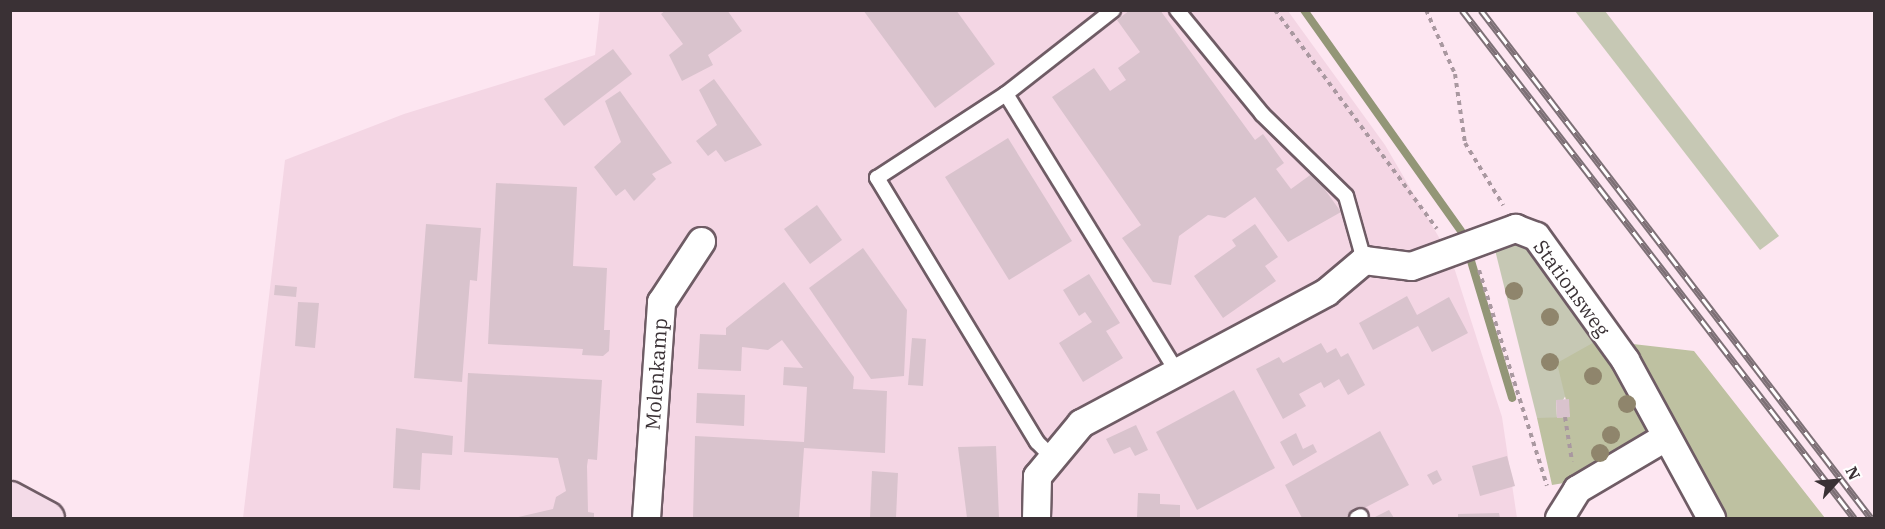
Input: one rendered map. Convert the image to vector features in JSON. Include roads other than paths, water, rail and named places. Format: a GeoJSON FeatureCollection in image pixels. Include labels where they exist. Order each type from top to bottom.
{"type":"FeatureCollection","features":[{"type":"Feature","properties":{"kind":"street","name":"Stationsweg"},"geometry":{"type":"LineString","coordinates":[[1364,260],[1411,266],[1524,228],[1625,360],[1711,519]]}},
{"type":"Feature","properties":{"kind":"street","name":"Molenkamp"},"geometry":{"type":"LineString","coordinates":[[646,519],[661,302],[701,241]]}},
{"type":"Feature","properties":{"kind":"street"},"geometry":{"type":"LineString","coordinates":[[1036,519],[1037,476],[1051,456],[1081,423],[1178,374],[1326,292],[1364,260]]}},
{"type":"Feature","properties":{"kind":"street"},"geometry":{"type":"LineString","coordinates":[[1555,509],[1577,489],[1665,437]]}},
{"type":"Feature","properties":{"kind":"street"},"geometry":{"type":"LineString","coordinates":[[10,498],[47,519]]}},
{"type":"Feature","properties":{"kind":"lane"},"geometry":{"type":"LineString","coordinates":[[1051,456],[1037,442],[877,178],[1006,94],[1113,10]]}},
{"type":"Feature","properties":{"kind":"lane"},"geometry":{"type":"LineString","coordinates":[[1177,10],[1262,114],[1346,196],[1364,260]]}},
{"type":"Feature","properties":{"kind":"lane"},"geometry":{"type":"LineString","coordinates":[[1006,94],[1178,374]]}},
{"type":"Feature","properties":{"kind":"waterway"},"geometry":{"type":"LineString","coordinates":[[1304,10],[1461,231]]}},
{"type":"Feature","properties":{"kind":"waterway"},"geometry":{"type":"LineString","coordinates":[[1471,261],[1512,398]]}},
{"type":"Feature","properties":{"kind":"railway"},"geometry":{"type":"LineString","coordinates":[[1462,10],[1854,518]]}},
{"type":"Feature","properties":{"kind":"railway"},"geometry":{"type":"LineString","coordinates":[[1481,10],[1871,518]]}}]}
